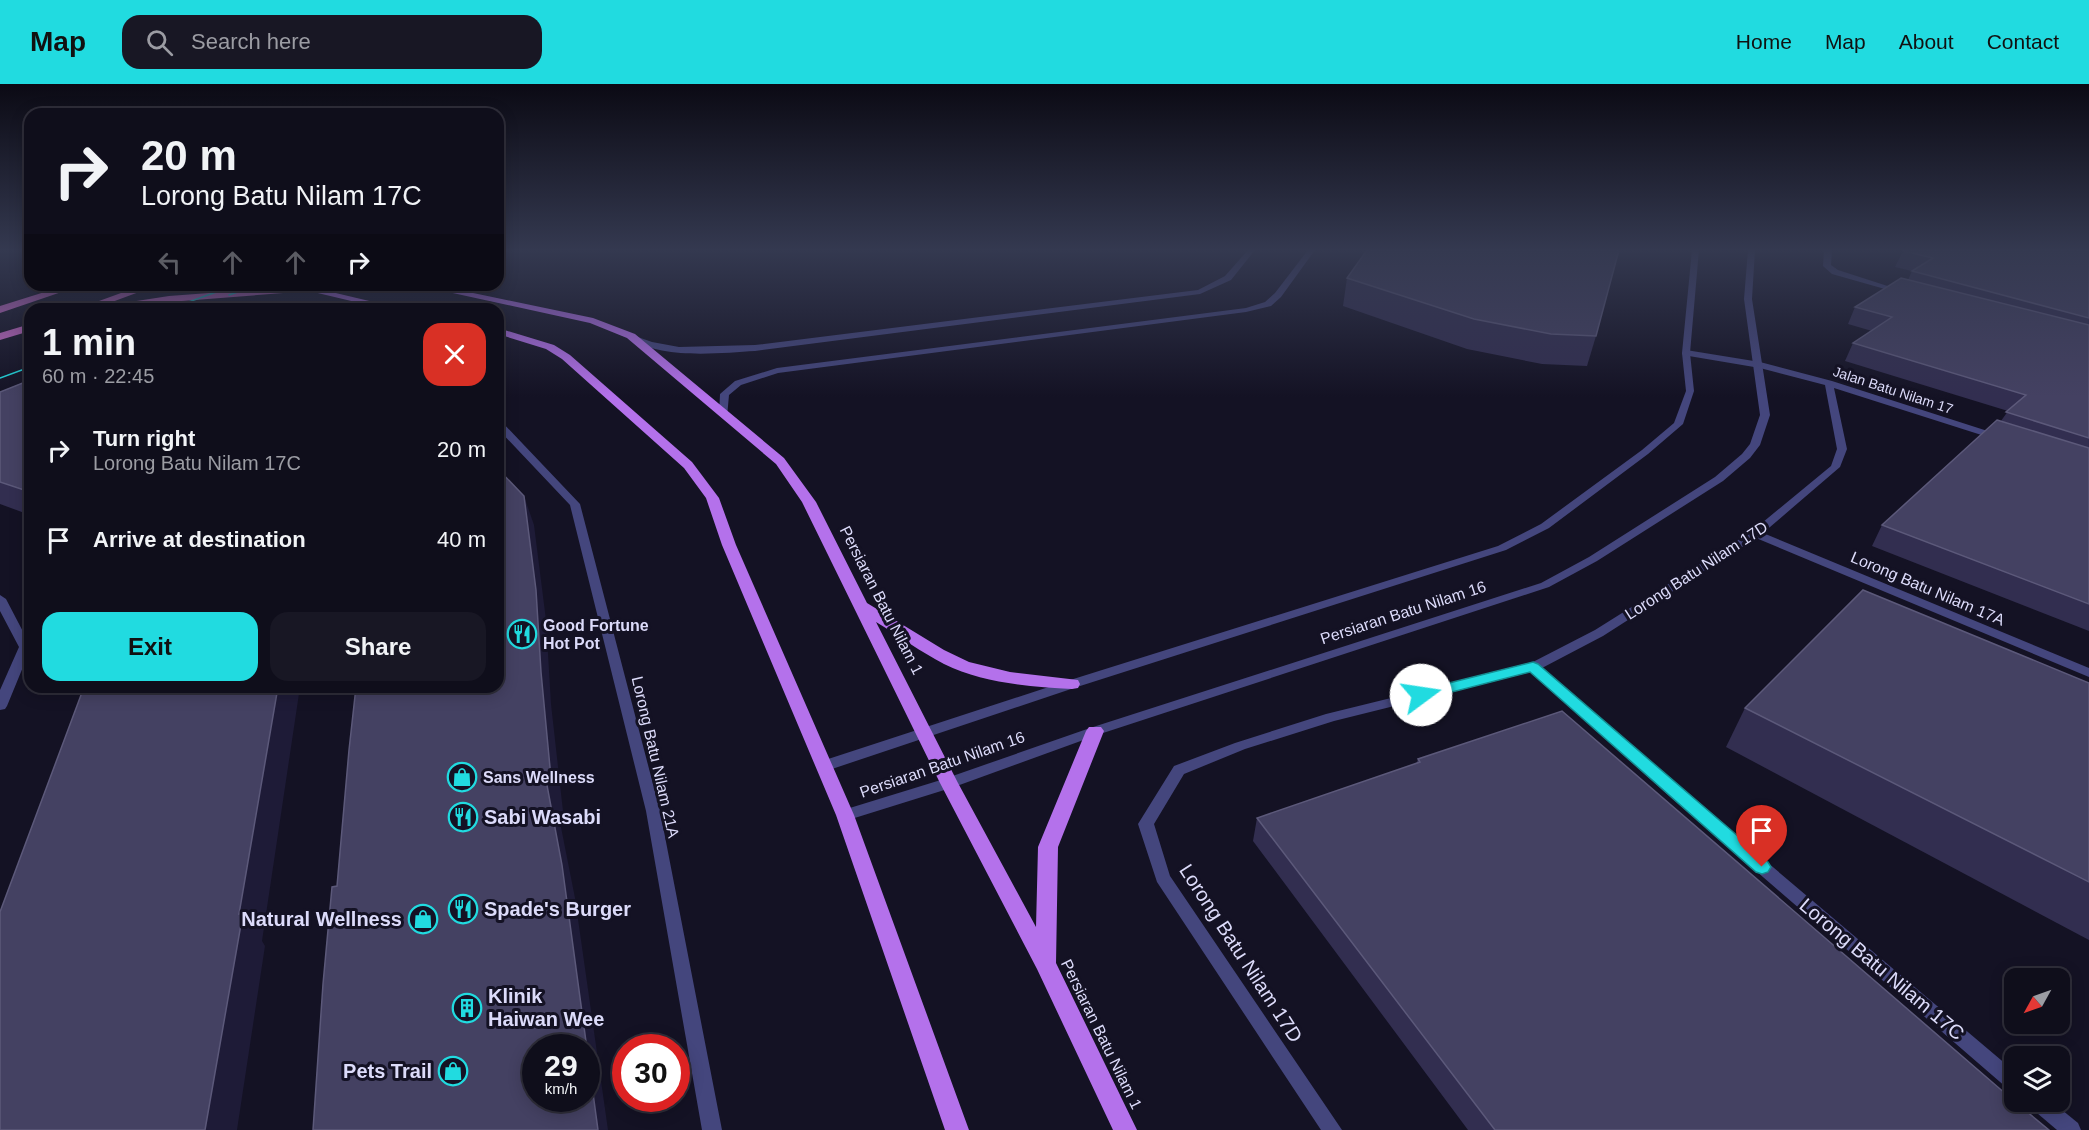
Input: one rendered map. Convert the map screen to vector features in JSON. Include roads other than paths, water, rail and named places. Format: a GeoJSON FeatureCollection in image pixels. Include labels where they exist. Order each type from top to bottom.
{"type":"FeatureCollection","features":[{"type":"Feature","properties":{"kind":"highway"},"geometry":{"type":"LineString","coordinates":[[0,309],[17,299]]}},
{"type":"Feature","properties":{"kind":"highway"},"geometry":{"type":"LineString","coordinates":[[0,309],[33,299]]}},
{"type":"Feature","properties":{"kind":"highway"},"geometry":{"type":"LineString","coordinates":[[143,303],[172,299]]}},
{"type":"Feature","properties":{"kind":"highway"},"geometry":{"type":"LineString","coordinates":[[0,337],[24,329]]}},
{"type":"Feature","properties":{"kind":"main road"},"geometry":{"type":"LineString","coordinates":[[351,299],[370,303]]}},
{"type":"Feature","properties":{"kind":"main road","name":"Persiaran Batu Nilam 1"},"geometry":{"type":"LineString","coordinates":[[487,299],[593,321],[631,336],[780,461],[809,502],[949,783],[1046,965],[1125,1130]]}},
{"type":"Feature","properties":{"kind":"main road"},"geometry":{"type":"LineString","coordinates":[[504,333],[550,347],[566,357],[688,465],[712,498],[729,545],[845,815],[957,1130]]}},
{"type":"Feature","properties":{"kind":"main road"},"geometry":{"type":"LineString","coordinates":[[862,607],[952,661],[996,674],[1040,682],[1072,684]]}},
{"type":"Feature","properties":{"kind":"main road"},"geometry":{"type":"LineString","coordinates":[[1046,965],[1048,847],[1095,731]]}},
{"type":"Feature","properties":{"kind":"street"},"geometry":{"type":"LineString","coordinates":[[631,336],[648,344],[677,349],[755,348],[1146,299]]}},
{"type":"Feature","properties":{"kind":"street"},"geometry":{"type":"LineString","coordinates":[[724,415],[725,394],[738,382],[777,372],[1257,307],[1268,304],[1274,299]]}},
{"type":"Feature","properties":{"kind":"street","name":"Persiaran Batu Nilam 16"},"geometry":{"type":"LineString","coordinates":[[824,766],[1072,684],[1502,548],[1545,526],[1645,452],[1678,424],[1690,390],[1686,353],[1691,299]]}},
{"type":"Feature","properties":{"kind":"street","name":"Persiaran Batu Nilam 16"},"geometry":{"type":"LineString","coordinates":[[845,815],[949,783],[1095,731],[1545,585],[1593,559],[1719,479],[1746,456],[1755,444],[1765,414],[1760,365],[1748,299]]}},
{"type":"Feature","properties":{"kind":"street","name":"Jalan Batu Nilam 17"},"geometry":{"type":"LineString","coordinates":[[1686,353],[1760,365],[1829,383],[2012,442]]}},
{"type":"Feature","properties":{"kind":"street","name":"Lorong Batu Nilam 17D"},"geometry":{"type":"LineString","coordinates":[[1332,1130],[1163,878],[1146,824],[1179,770],[1240,746],[1331,717],[1533,667],[1599,633],[1755,534],[1835,467],[1842,449],[1829,383]]}},
{"type":"Feature","properties":{"kind":"street","name":"Lorong Batu Nilam 21A"},"geometry":{"type":"LineString","coordinates":[[504,429],[575,504],[653,811],[712,1130]]}},
{"type":"Feature","properties":{"kind":"street","name":"Lorong Batu Nilam 17A"},"geometry":{"type":"LineString","coordinates":[[1755,534],[2089,673]]}},
{"type":"Feature","properties":{"kind":"street"},"geometry":{"type":"LineString","coordinates":[[0,599],[24,643]]}},
{"type":"Feature","properties":{"kind":"street"},"geometry":{"type":"LineString","coordinates":[[0,706],[24,652]]}},
{"type":"Feature","properties":{"kind":"street","name":"Lorong Batu Nilam 17C"},"geometry":{"type":"LineString","coordinates":[[1533,667],[1672,790],[2004,1073]]}},
{"type":"Feature","properties":{"kind":"street"},"geometry":{"type":"LineString","coordinates":[[2050,1112],[2072,1130]]}},
{"type":"Feature","properties":{"kind":"tram line"},"geometry":{"type":"LineString","coordinates":[[186,303],[197,299]]}},
{"type":"Feature","properties":{"kind":"tram line"},"geometry":{"type":"LineString","coordinates":[[0,378],[24,369]]}},
{"type":"Feature","properties":{"kind":"place","name":"Good Fortune Hot Pot"},"geometry":{"type":"Point","coordinates":[522,634]}},
{"type":"Feature","properties":{"kind":"place","name":"Sans Wellness"},"geometry":{"type":"Point","coordinates":[462,777]}},
{"type":"Feature","properties":{"kind":"place","name":"Sabi Wasabi"},"geometry":{"type":"Point","coordinates":[463,817]}},
{"type":"Feature","properties":{"kind":"place","name":"Spade's Burger"},"geometry":{"type":"Point","coordinates":[463,909]}},
{"type":"Feature","properties":{"kind":"place","name":"Natural Wellness"},"geometry":{"type":"Point","coordinates":[423,919]}},
{"type":"Feature","properties":{"kind":"place","name":"Klinik Haiwan Wee"},"geometry":{"type":"Point","coordinates":[467,1008]}},
{"type":"Feature","properties":{"kind":"place","name":"Pets Trail"},"geometry":{"type":"Point","coordinates":[453,1071]}}]}
